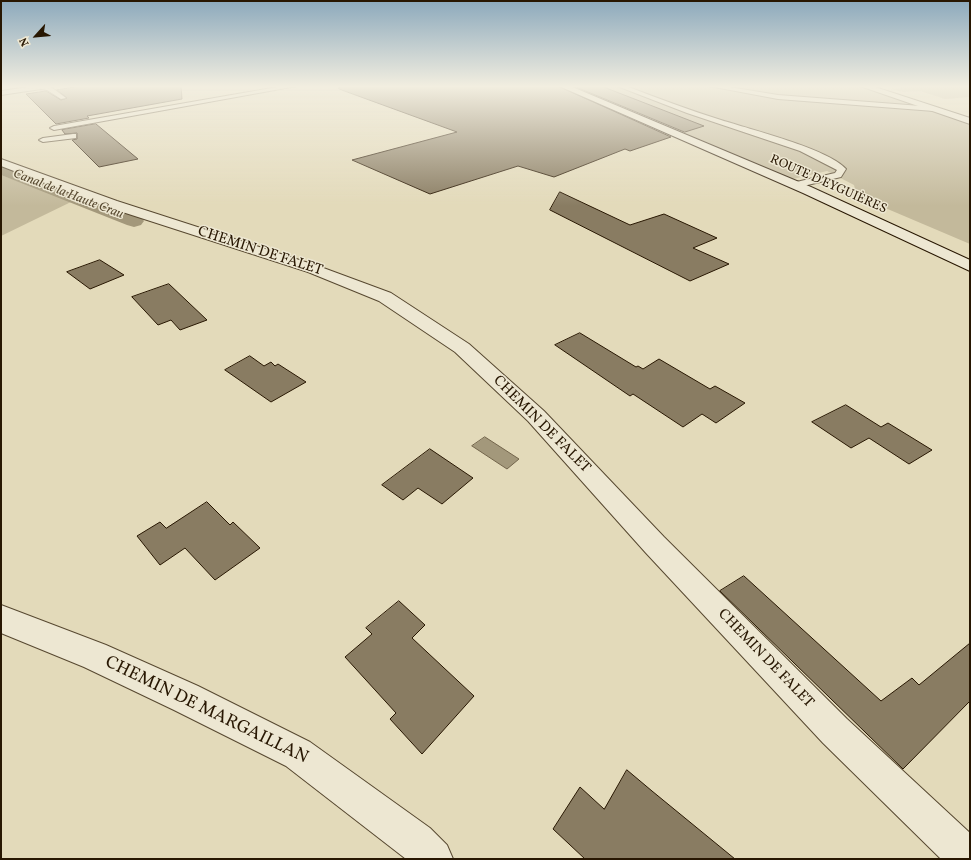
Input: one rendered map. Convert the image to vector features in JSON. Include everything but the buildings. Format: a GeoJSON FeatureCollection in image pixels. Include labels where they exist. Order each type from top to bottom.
{"type":"FeatureCollection","features":[{"type":"Feature","properties":{"kind":"street","name":"ROUTE D'EYGUIÈRES"},"geometry":{"type":"LineString","coordinates":[[657,126],[795,185],[970,266]]}},
{"type":"Feature","properties":{"kind":"street","name":"CHEMIN DE FALET"},"geometry":{"type":"LineString","coordinates":[[1,162],[112,204],[328,274],[385,297],[462,348],[536,416],[655,545],[835,731],[969,859]]}},
{"type":"Feature","properties":{"kind":"street","name":"CHEMIN DE MARGAILLAN"},"geometry":{"type":"LineString","coordinates":[[1,619],[102,660],[186,698],[298,754],[416,842],[433,859]]}},
{"type":"Feature","properties":{"kind":"lane"},"geometry":{"type":"LineString","coordinates":[[54,128],[65,126]]}},
{"type":"Feature","properties":{"kind":"lane"},"geometry":{"type":"LineString","coordinates":[[732,126],[810,152],[830,160],[842,169],[838,175],[795,185]]}},
{"type":"Feature","properties":{"kind":"lane"},"geometry":{"type":"LineString","coordinates":[[44,140],[78,135]]}},
{"type":"Feature","properties":{"kind":"shaded area"},"geometry":{"type":"Polygon","coordinates":[[[666,126],[970,126],[970,244],[857,196],[854,185],[827,171],[793,179],[666,126]]]}},
{"type":"Feature","properties":{"kind":"shaded area"},"geometry":{"type":"Polygon","coordinates":[[[1,175],[73,201],[1,236],[1,175]]]}},
{"type":"Feature","properties":{"kind":"shaded area"},"geometry":{"type":"Polygon","coordinates":[[[485,437],[519,459],[507,469],[472,446],[485,437]]]}},
{"type":"Feature","properties":{"kind":"waterway","name":"Canal de la Haute Crau"},"geometry":{"type":"LineString","coordinates":[[1,169],[134,221]]}}]}
